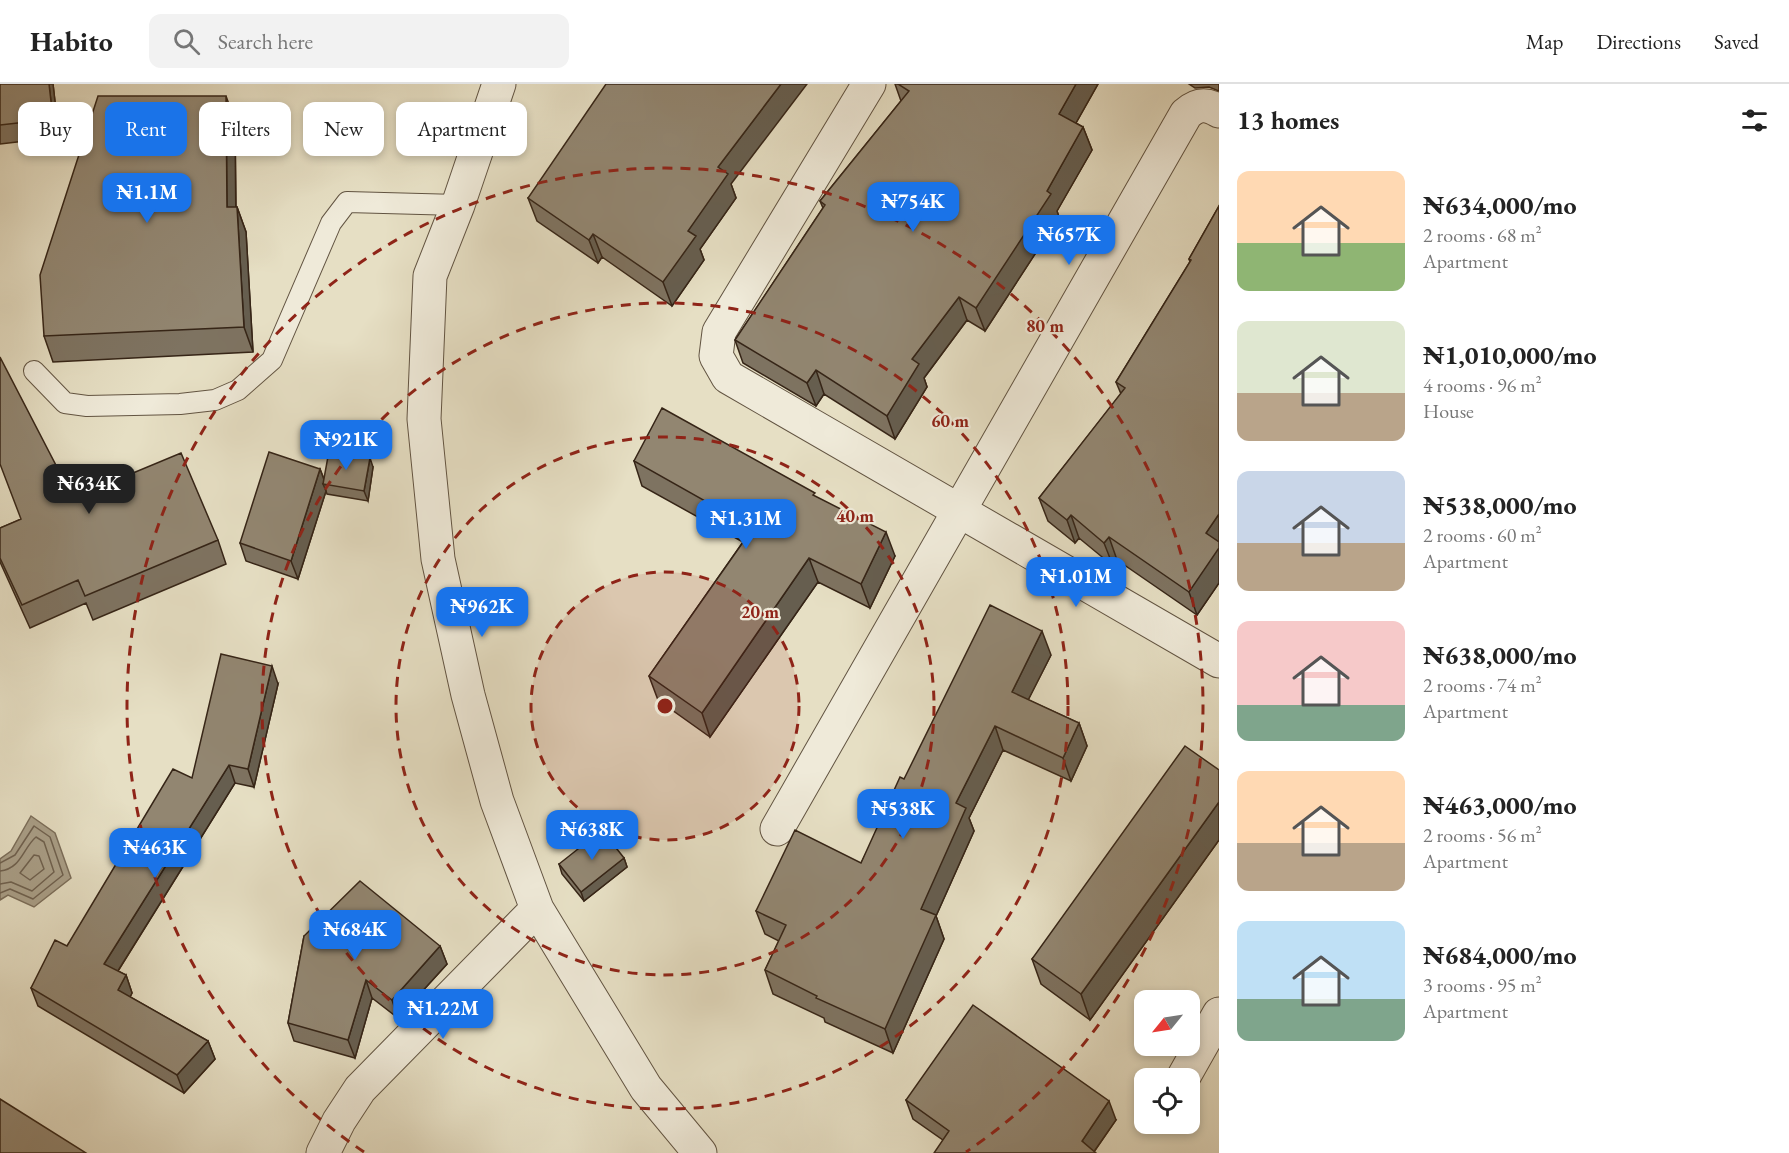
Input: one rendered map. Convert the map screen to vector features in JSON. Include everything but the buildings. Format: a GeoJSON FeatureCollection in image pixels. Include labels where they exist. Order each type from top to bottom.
{"type":"FeatureCollection","features":[{"type":"Feature","properties":{"kind":"street"},"geometry":{"type":"LineString","coordinates":[[499,84],[458,205],[430,276],[424,419],[438,559],[468,695],[497,801],[537,909],[646,1088],[700,1153]]}},
{"type":"Feature","properties":{"kind":"street"},"geometry":{"type":"LineString","coordinates":[[869,84],[719,332],[716,356],[728,378],[958,512],[1215,651]]}},
{"type":"Feature","properties":{"kind":"street"},"geometry":{"type":"LineString","coordinates":[[777,829],[1186,114],[1195,106],[1209,105],[1219,111]]}},
{"type":"Feature","properties":{"kind":"street"},"geometry":{"type":"LineString","coordinates":[[322,1153],[360,1089],[537,909]]}},
{"type":"Feature","properties":{"kind":"street"},"geometry":{"type":"LineString","coordinates":[[1189,1068],[1219,1014]]}},
{"type":"Feature","properties":{"kind":"lane"},"geometry":{"type":"LineString","coordinates":[[34,371],[65,403],[87,406],[168,405],[215,400],[238,390],[272,360],[331,223],[347,202],[458,205]]}},
{"type":"Feature","properties":{"kind":"water"},"geometry":{"type":"Polygon","coordinates":[[[31,816],[55,833],[71,878],[34,907],[8,895],[0,900],[0,859],[11,851],[31,816]]]}}]}
